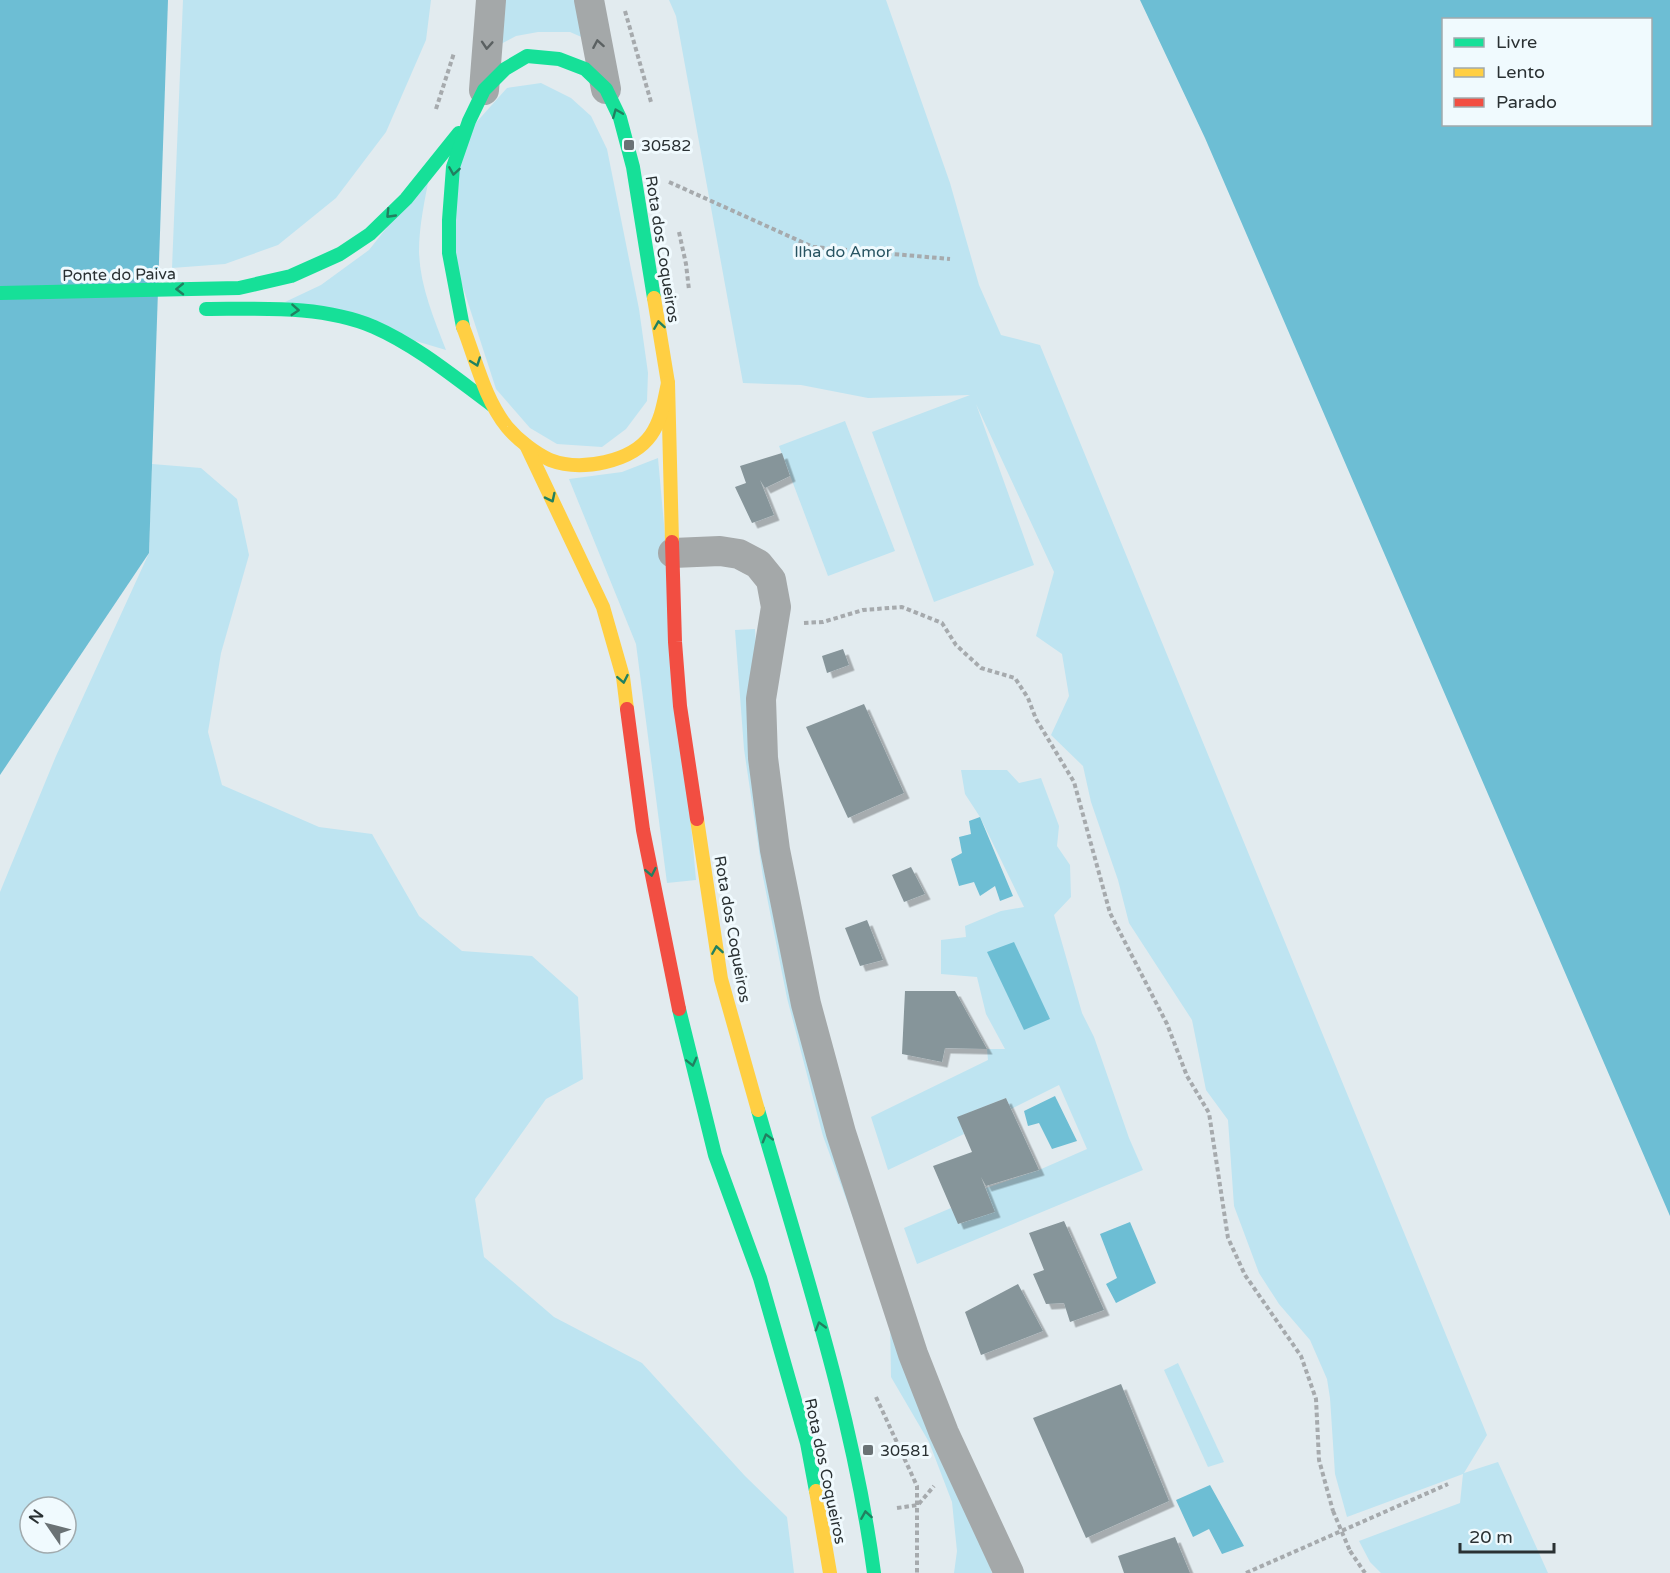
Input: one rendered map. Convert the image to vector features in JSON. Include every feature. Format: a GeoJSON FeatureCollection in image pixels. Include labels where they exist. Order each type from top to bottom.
{"type":"FeatureCollection","features":[{"type":"Feature","properties":{"kind":"main road","name":"Rota dos Coqueiros"},"geometry":{"type":"LineString","coordinates":[[668,383],[662,417],[650,436],[633,452],[605,462],[580,465],[551,460],[526,446],[508,428],[492,405],[463,327],[454,285],[449,253],[453,167],[469,121],[484,90],[505,69],[527,56],[559,59],[585,69],[606,89],[620,118],[633,167],[668,383],[675,642],[680,706],[721,979],[846,1419],[866,1513],[874,1573]]}},
{"type":"Feature","properties":{"kind":"main road","name":"Rota dos Coqueiros"},"geometry":{"type":"LineString","coordinates":[[239,288],[270,283],[326,263],[370,235],[412,192],[469,121]]}},
{"type":"Feature","properties":{"kind":"main road","name":"Ponte do Paiva"},"geometry":{"type":"LineString","coordinates":[[0,293],[239,288]]}},
{"type":"Feature","properties":{"kind":"main road","name":"Rota dos Coqueiros"},"geometry":{"type":"LineString","coordinates":[[189,309],[297,310],[346,318],[393,335],[440,365],[492,405]]}},
{"type":"Feature","properties":{"kind":"main road","name":"Rota dos Coqueiros"},"geometry":{"type":"LineString","coordinates":[[526,446],[603,607],[623,677],[644,830],[684,1032],[715,1155],[760,1278],[807,1443],[830,1573]]}},
{"type":"Feature","properties":{"kind":"street"},"geometry":{"type":"LineString","coordinates":[[484,90],[491,0]]}},
{"type":"Feature","properties":{"kind":"street"},"geometry":{"type":"LineString","coordinates":[[588,0],[606,89]]}},
{"type":"Feature","properties":{"kind":"street"},"geometry":{"type":"LineString","coordinates":[[673,553],[720,551],[739,554],[758,564],[771,580],[776,607],[761,699],[763,758],[775,850],[806,1004],[841,1133],[913,1354],[944,1433],[1009,1573]]}},
{"type":"Feature","properties":{"kind":"path"},"geometry":{"type":"LineString","coordinates":[[435,111],[455,48]]}},
{"type":"Feature","properties":{"kind":"path"},"geometry":{"type":"LineString","coordinates":[[669,182],[813,247],[950,259]]}},
{"type":"Feature","properties":{"kind":"path"},"geometry":{"type":"LineString","coordinates":[[774,626],[823,622],[863,610],[902,608],[942,623],[956,645],[981,668],[1015,678],[1028,698],[1036,719],[1074,782],[1110,913],[1167,1024],[1187,1076],[1209,1113],[1228,1238],[1245,1275],[1301,1356],[1316,1399],[1319,1460],[1333,1511],[1350,1551],[1365,1573]]}},
{"type":"Feature","properties":{"kind":"path"},"geometry":{"type":"LineString","coordinates":[[866,1513],[918,1505],[935,1484]]}},
{"type":"Feature","properties":{"kind":"path"},"geometry":{"type":"LineString","coordinates":[[1246,1573],[1448,1484]]}},
{"type":"Feature","properties":{"kind":"green space"},"geometry":{"type":"Polygon","coordinates":[[[183,0],[431,0],[426,40],[386,132],[336,198],[278,245],[225,264],[172,268],[183,0]]]}},
{"type":"Feature","properties":{"kind":"green space"},"geometry":{"type":"Polygon","coordinates":[[[505,0],[579,0],[593,42],[570,32],[538,32],[516,36],[493,48],[505,0]]]}},
{"type":"Feature","properties":{"kind":"green space","name":"Ilha do Amor"},"geometry":{"type":"Polygon","coordinates":[[[669,0],[886,0],[950,183],[979,285],[1001,335],[1040,345],[1487,1435],[1464,1473],[1498,1462],[1548,1573],[1381,1573],[1370,1562],[1359,1541],[1460,1503],[1463,1474],[1347,1517],[1335,1474],[1327,1379],[1310,1340],[1279,1304],[1259,1273],[1234,1206],[1228,1120],[1206,1090],[1192,1020],[1129,923],[1118,880],[1091,802],[1083,766],[1051,735],[1069,696],[1062,654],[1036,636],[1054,572],[976,404],[1034,565],[934,602],[872,432],[970,395],[868,398],[801,385],[743,383],[676,16],[669,0]]]}},
{"type":"Feature","properties":{"kind":"green space"},"geometry":{"type":"Polygon","coordinates":[[[541,83],[571,98],[591,116],[607,149],[639,309],[648,373],[647,401],[626,429],[602,447],[557,444],[530,428],[496,389],[444,229],[464,136],[507,88],[541,83]]]}},
{"type":"Feature","properties":{"kind":"green space"},"geometry":{"type":"Polygon","coordinates":[[[430,173],[420,232],[420,265],[428,302],[446,350],[285,302],[321,285],[369,250],[430,173]]]}},
{"type":"Feature","properties":{"kind":"green space"},"geometry":{"type":"Polygon","coordinates":[[[845,421],[895,551],[828,576],[779,446],[845,421]]]}},
{"type":"Feature","properties":{"kind":"green space"},"geometry":{"type":"Polygon","coordinates":[[[658,458],[696,880],[667,883],[636,644],[569,479],[622,472],[658,458]]]}},
{"type":"Feature","properties":{"kind":"green space"},"geometry":{"type":"Polygon","coordinates":[[[152,464],[201,468],[237,499],[249,555],[221,653],[208,732],[222,785],[319,827],[372,834],[419,916],[462,951],[532,956],[578,997],[583,1079],[546,1099],[475,1199],[484,1257],[554,1317],[642,1363],[745,1476],[787,1517],[794,1573],[0,1573],[0,892],[56,756],[149,553],[152,464]]]}},
{"type":"Feature","properties":{"kind":"green space"},"geometry":{"type":"Polygon","coordinates":[[[755,629],[768,853],[992,1573],[954,1573],[957,1551],[952,1502],[929,1442],[891,1377],[890,1318],[823,1136],[787,998],[763,877],[744,749],[735,630],[755,629]]]}},
{"type":"Feature","properties":{"kind":"green space"},"geometry":{"type":"Polygon","coordinates":[[[961,770],[1007,770],[1019,783],[1041,778],[1059,826],[1057,846],[1070,865],[1071,897],[1054,915],[1082,1013],[1094,1037],[1129,1138],[1143,1170],[917,1264],[904,1228],[951,1208],[959,1224],[994,1212],[986,1188],[1039,1170],[1087,1149],[1059,1085],[1011,1109],[1006,1098],[958,1117],[964,1134],[888,1170],[871,1117],[988,1060],[987,1049],[1005,1049],[986,1014],[977,977],[941,974],[941,940],[966,937],[965,926],[1001,911],[1024,907],[980,817],[965,794],[961,770]]]}},
{"type":"Feature","properties":{"kind":"green space"},"geometry":{"type":"Polygon","coordinates":[[[1178,1363],[1224,1462],[1208,1467],[1164,1370],[1178,1363]]]}},
{"type":"Feature","properties":{"kind":"water"},"geometry":{"type":"Polygon","coordinates":[[[0,0],[168,0],[149,553],[0,775],[0,0]]]}},
{"type":"Feature","properties":{"kind":"water"},"geometry":{"type":"Polygon","coordinates":[[[1140,0],[1670,0],[1670,1216],[1205,138],[1140,0]]]}},
{"type":"Feature","properties":{"kind":"water"},"geometry":{"type":"Polygon","coordinates":[[[980,817],[1013,896],[1000,901],[995,886],[980,896],[974,882],[959,886],[951,859],[962,853],[959,837],[971,834],[969,821],[980,817]]]}},
{"type":"Feature","properties":{"kind":"water"},"geometry":{"type":"Polygon","coordinates":[[[1014,942],[1050,1019],[1024,1030],[987,952],[1014,942]]]}},
{"type":"Feature","properties":{"kind":"water"},"geometry":{"type":"Polygon","coordinates":[[[1055,1096],[1077,1141],[1052,1149],[1039,1123],[1028,1126],[1024,1111],[1055,1096]]]}},
{"type":"Feature","properties":{"kind":"water"},"geometry":{"type":"Polygon","coordinates":[[[1130,1222],[1156,1283],[1116,1303],[1106,1284],[1117,1278],[1100,1234],[1130,1222]]]}},
{"type":"Feature","properties":{"kind":"water"},"geometry":{"type":"Polygon","coordinates":[[[1210,1485],[1244,1546],[1222,1554],[1209,1529],[1193,1537],[1176,1500],[1210,1485]]]}},
{"type":"Feature","properties":{"kind":"building"},"geometry":{"type":"Polygon","coordinates":[[[782,453],[790,476],[765,488],[760,480],[774,515],[752,523],[735,487],[746,483],[740,466],[782,453]]]}},
{"type":"Feature","properties":{"kind":"building"},"geometry":{"type":"Polygon","coordinates":[[[843,649],[849,665],[827,673],[822,656],[843,649]]]}},
{"type":"Feature","properties":{"kind":"building"},"geometry":{"type":"Polygon","coordinates":[[[864,704],[904,793],[848,818],[806,727],[864,704]]]}},
{"type":"Feature","properties":{"kind":"building"},"geometry":{"type":"Polygon","coordinates":[[[911,867],[925,894],[904,902],[892,875],[911,867]]]}},
{"type":"Feature","properties":{"kind":"building"},"geometry":{"type":"Polygon","coordinates":[[[867,920],[883,960],[860,966],[845,928],[867,920]]]}},
{"type":"Feature","properties":{"kind":"building"},"geometry":{"type":"Polygon","coordinates":[[[905,991],[955,991],[987,1049],[945,1048],[942,1062],[902,1054],[905,991]]]}},
{"type":"Feature","properties":{"kind":"building"},"geometry":{"type":"Polygon","coordinates":[[[1006,1098],[1039,1170],[986,1186],[981,1177],[995,1212],[958,1224],[933,1166],[972,1152],[957,1117],[1006,1098]]]}},
{"type":"Feature","properties":{"kind":"building"},"geometry":{"type":"Polygon","coordinates":[[[1064,1221],[1104,1310],[1070,1322],[1064,1303],[1046,1304],[1033,1274],[1044,1270],[1029,1233],[1064,1221]]]}},
{"type":"Feature","properties":{"kind":"building"},"geometry":{"type":"Polygon","coordinates":[[[1018,1284],[1043,1331],[981,1355],[965,1312],[1018,1284]]]}},
{"type":"Feature","properties":{"kind":"building"},"geometry":{"type":"Polygon","coordinates":[[[1121,1384],[1169,1501],[1086,1538],[1033,1418],[1121,1384]]]}},
{"type":"Feature","properties":{"kind":"building"},"geometry":{"type":"Polygon","coordinates":[[[1175,1537],[1190,1573],[1124,1573],[1118,1556],[1175,1537]]]}},
{"type":"Feature","properties":{"kind":"traffic: fast"},"geometry":{"type":"LineString","coordinates":[[463,327],[449,253],[453,167],[469,121],[484,90],[505,69],[527,56],[559,59],[585,69],[606,89],[620,118],[633,167],[654,298]]}},
{"type":"Feature","properties":{"kind":"traffic: fast"},"geometry":{"type":"LineString","coordinates":[[0,293],[239,288],[291,276],[340,254],[370,234],[406,199],[459,133]]}},
{"type":"Feature","properties":{"kind":"traffic: fast"},"geometry":{"type":"LineString","coordinates":[[206,309],[291,310],[334,315],[354,320],[374,327],[405,343],[492,405]]}},
{"type":"Feature","properties":{"kind":"traffic: fast"},"geometry":{"type":"LineString","coordinates":[[679,1009],[715,1155],[760,1278],[807,1443],[816,1491]]}},
{"type":"Feature","properties":{"kind":"traffic: fast"},"geometry":{"type":"LineString","coordinates":[[758,1110],[840,1397],[865,1514],[874,1573]]}},
{"type":"Feature","properties":{"kind":"traffic: slow"},"geometry":{"type":"LineString","coordinates":[[654,298],[668,383],[672,542]]}},
{"type":"Feature","properties":{"kind":"traffic: slow"},"geometry":{"type":"LineString","coordinates":[[463,327],[486,391],[499,416],[516,437],[550,460],[576,465],[591,464],[619,458],[632,452],[651,435],[658,423],[668,383]]}},
{"type":"Feature","properties":{"kind":"traffic: slow"},"geometry":{"type":"LineString","coordinates":[[526,445],[603,607],[623,677],[627,709]]}},
{"type":"Feature","properties":{"kind":"traffic: slow"},"geometry":{"type":"LineString","coordinates":[[697,819],[721,979],[758,1110]]}},
{"type":"Feature","properties":{"kind":"traffic: slow"},"geometry":{"type":"LineString","coordinates":[[816,1491],[830,1573]]}},
{"type":"Feature","properties":{"kind":"traffic: jam"},"geometry":{"type":"LineString","coordinates":[[672,542],[675,642],[680,706],[697,819]]}},
{"type":"Feature","properties":{"kind":"traffic: jam"},"geometry":{"type":"LineString","coordinates":[[627,709],[643,830],[679,1009]]}},
{"type":"Feature","properties":{"kind":"place","name":"30582"},"geometry":{"type":"Point","coordinates":[629,145]}},
{"type":"Feature","properties":{"kind":"place","name":"30581"},"geometry":{"type":"Point","coordinates":[868,1450]}}]}
